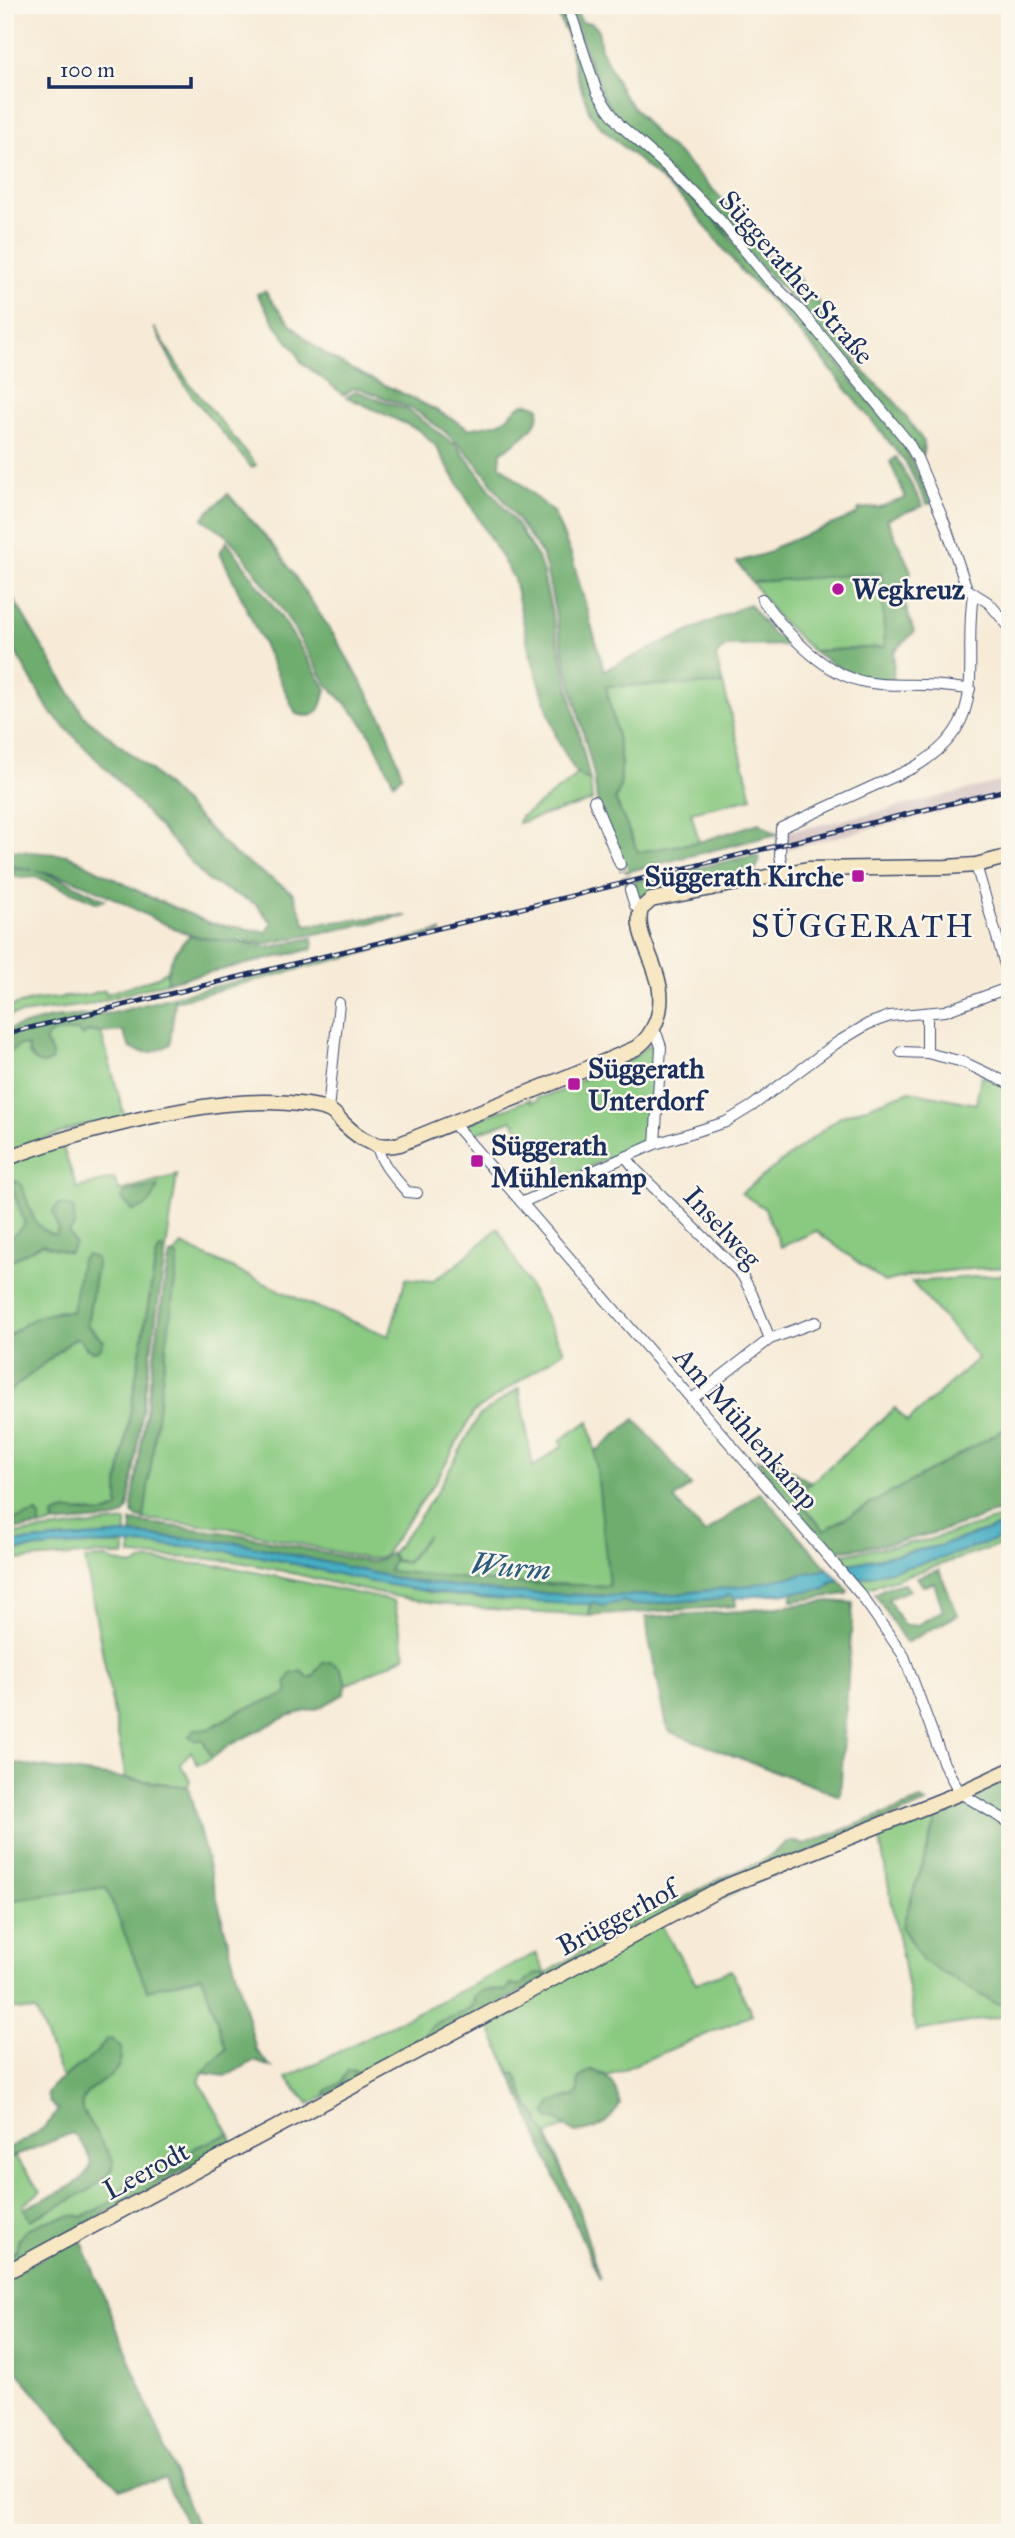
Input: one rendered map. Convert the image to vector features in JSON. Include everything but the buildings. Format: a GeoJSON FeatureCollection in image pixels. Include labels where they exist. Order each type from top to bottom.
{"type":"FeatureCollection","features":[{"type":"Feature","properties":{"kind":"main road"},"geometry":{"type":"LineString","coordinates":[[5,1159],[96,1129],[187,1109],[258,1101],[307,1105],[328,1110],[363,1140],[377,1146],[400,1144],[526,1092],[560,1081],[645,1041],[652,1032],[662,998],[640,924],[641,909],[651,900],[807,869],[947,867],[976,865],[1010,856]]}},
{"type":"Feature","properties":{"kind":"main road","name":"Brüggerhof"},"geometry":{"type":"LineString","coordinates":[[310,2109],[722,1888],[960,1793],[1010,1770]]}},
{"type":"Feature","properties":{"kind":"main road","name":"Leerodt"},"geometry":{"type":"LineString","coordinates":[[5,2273],[310,2109]]}},
{"type":"Feature","properties":{"kind":"street","name":"Süggerather Straße"},"geometry":{"type":"LineString","coordinates":[[566,5],[597,92],[608,109],[621,125],[720,220],[767,278],[801,311],[908,442],[944,524],[963,580],[973,594]]}},
{"type":"Feature","properties":{"kind":"street"},"geometry":{"type":"LineString","coordinates":[[783,873],[780,855],[781,828],[913,768],[934,756],[952,737],[965,713],[970,690],[970,611],[973,594],[989,603],[1010,628]]}},
{"type":"Feature","properties":{"kind":"street"},"geometry":{"type":"LineString","coordinates":[[762,600],[793,638],[828,665],[849,677],[870,683],[929,685],[970,690]]}},
{"type":"Feature","properties":{"kind":"street"},"geometry":{"type":"LineString","coordinates":[[594,801],[620,864]]}},
{"type":"Feature","properties":{"kind":"street"},"geometry":{"type":"LineString","coordinates":[[976,865],[1010,982]]}},
{"type":"Feature","properties":{"kind":"street"},"geometry":{"type":"LineString","coordinates":[[630,890],[635,906],[641,909]]}},
{"type":"Feature","properties":{"kind":"street"},"geometry":{"type":"LineString","coordinates":[[523,1202],[655,1144],[726,1122],[752,1107],[838,1042],[867,1024],[890,1016],[945,1012],[1010,987]]}},
{"type":"Feature","properties":{"kind":"street"},"geometry":{"type":"LineString","coordinates":[[328,1110],[339,1003]]}},
{"type":"Feature","properties":{"kind":"street"},"geometry":{"type":"LineString","coordinates":[[927,1013],[927,1053]]}},
{"type":"Feature","properties":{"kind":"street"},"geometry":{"type":"LineString","coordinates":[[652,1032],[657,1035],[661,1046],[655,1144]]}},
{"type":"Feature","properties":{"kind":"street"},"geometry":{"type":"LineString","coordinates":[[901,1052],[927,1053],[963,1062],[1010,1084]]}},
{"type":"Feature","properties":{"kind":"street","name":"Am Mühlenkamp"},"geometry":{"type":"LineString","coordinates":[[452,1122],[850,1583],[904,1656],[944,1764],[960,1793]]}},
{"type":"Feature","properties":{"kind":"street"},"geometry":{"type":"LineString","coordinates":[[377,1146],[392,1175],[407,1192],[416,1193]]}},
{"type":"Feature","properties":{"kind":"street","name":"Inselweg"},"geometry":{"type":"LineString","coordinates":[[626,1157],[742,1275],[770,1339]]}},
{"type":"Feature","properties":{"kind":"street"},"geometry":{"type":"LineString","coordinates":[[692,1399],[770,1339],[816,1322]]}},
{"type":"Feature","properties":{"kind":"street"},"geometry":{"type":"LineString","coordinates":[[960,1793],[1010,1823]]}},
{"type":"Feature","properties":{"kind":"shaded area"},"geometry":{"type":"Polygon","coordinates":[[[1010,779],[1010,795],[775,852],[777,834],[1010,779]]]}},
{"type":"Feature","properties":{"kind":"green space"},"geometry":{"type":"Polygon","coordinates":[[[553,5],[562,5],[617,127],[717,223],[761,276],[811,329],[904,445],[932,503],[927,504],[906,463],[816,351],[744,274],[686,202],[601,127],[590,113],[566,32],[553,5]]]}},
{"type":"Feature","properties":{"kind":"green space"},"geometry":{"type":"Polygon","coordinates":[[[568,5],[572,5],[582,22],[592,23],[598,29],[601,50],[624,96],[657,136],[680,155],[722,199],[770,260],[782,264],[794,273],[807,295],[817,300],[822,307],[821,316],[864,372],[896,403],[924,442],[923,453],[919,459],[800,307],[621,122],[603,96],[568,5]]]}},
{"type":"Feature","properties":{"kind":"green space"},"geometry":{"type":"Polygon","coordinates":[[[265,291],[299,333],[317,348],[335,360],[469,429],[500,422],[519,406],[527,404],[539,407],[539,415],[532,428],[501,453],[500,465],[554,513],[571,554],[604,670],[749,604],[775,637],[791,637],[798,645],[729,646],[720,651],[716,657],[723,684],[606,686],[621,761],[619,789],[615,799],[638,852],[699,842],[759,823],[777,834],[626,872],[597,801],[594,775],[541,553],[483,471],[444,431],[413,409],[359,388],[344,395],[301,362],[257,294],[265,291]]]}},
{"type":"Feature","properties":{"kind":"green space"},"geometry":{"type":"Polygon","coordinates":[[[154,327],[188,382],[256,465],[252,468],[193,397],[154,327]]]}},
{"type":"Feature","properties":{"kind":"green space"},"geometry":{"type":"Polygon","coordinates":[[[356,391],[408,410],[458,447],[517,525],[538,558],[590,781],[576,773],[557,739],[529,649],[514,579],[435,445],[419,430],[347,397],[356,391]]]}},
{"type":"Feature","properties":{"kind":"green space"},"geometry":{"type":"Polygon","coordinates":[[[896,457],[923,506],[887,519],[911,571],[902,595],[914,632],[894,652],[893,682],[851,673],[813,651],[885,647],[881,573],[752,582],[737,562],[771,552],[775,547],[856,515],[859,509],[880,507],[906,498],[890,462],[896,457]]]}},
{"type":"Feature","properties":{"kind":"green space"},"geometry":{"type":"Polygon","coordinates":[[[228,494],[278,551],[335,637],[385,723],[402,775],[394,783],[372,737],[358,717],[326,683],[285,614],[243,554],[226,535],[203,519],[228,494]]]}},
{"type":"Feature","properties":{"kind":"green space"},"geometry":{"type":"Polygon","coordinates":[[[227,541],[285,623],[326,689],[321,707],[315,714],[296,714],[220,552],[227,541]]]}},
{"type":"Feature","properties":{"kind":"green space"},"geometry":{"type":"Polygon","coordinates":[[[881,573],[885,647],[813,651],[779,619],[752,582],[881,573]]]}},
{"type":"Feature","properties":{"kind":"green space"},"geometry":{"type":"Polygon","coordinates":[[[5,585],[84,716],[152,771],[234,854],[293,893],[306,925],[407,916],[269,943],[219,940],[199,937],[170,927],[76,881],[36,871],[62,879],[105,900],[98,903],[36,877],[5,875],[5,868],[33,870],[5,865],[5,850],[68,855],[150,897],[210,923],[266,932],[272,923],[256,904],[208,881],[118,781],[50,712],[5,634],[5,585]]]}},
{"type":"Feature","properties":{"kind":"green space"},"geometry":{"type":"Polygon","coordinates":[[[723,684],[752,798],[691,812],[699,842],[638,852],[615,799],[619,789],[621,760],[606,686],[723,684]]]}},
{"type":"Feature","properties":{"kind":"green space"},"geometry":{"type":"Polygon","coordinates":[[[576,773],[590,781],[592,801],[518,823],[520,818],[573,779],[576,773]]]}},
{"type":"Feature","properties":{"kind":"green space"},"geometry":{"type":"Polygon","coordinates":[[[757,855],[760,861],[754,871],[635,897],[631,882],[757,855]]]}},
{"type":"Feature","properties":{"kind":"green space"},"geometry":{"type":"Polygon","coordinates":[[[441,931],[175,1001],[173,997],[441,931]]]}},
{"type":"Feature","properties":{"kind":"green space"},"geometry":{"type":"Polygon","coordinates":[[[189,936],[271,947],[312,938],[313,949],[167,982],[173,957],[189,936]]]}},
{"type":"Feature","properties":{"kind":"green space"},"geometry":{"type":"Polygon","coordinates":[[[167,970],[167,982],[87,1005],[5,1016],[5,1008],[35,1000],[87,995],[105,990],[106,994],[158,977],[167,970]]]}},
{"type":"Feature","properties":{"kind":"green space"},"geometry":{"type":"Polygon","coordinates":[[[173,997],[175,1001],[170,1044],[156,1051],[141,1052],[130,1048],[123,1031],[89,1031],[83,1036],[77,1031],[48,1035],[45,1042],[52,1054],[51,1061],[44,1064],[32,1058],[28,1046],[20,1045],[5,1055],[5,1030],[51,1018],[113,1013],[173,997]]]}},
{"type":"Feature","properties":{"kind":"green space"},"geometry":{"type":"Polygon","coordinates":[[[77,1030],[101,1033],[125,1117],[83,1125],[5,1153],[5,1055],[20,1045],[28,1047],[28,1054],[39,1063],[50,1048],[45,1042],[48,1035],[77,1030]]]}},
{"type":"Feature","properties":{"kind":"green space"},"geometry":{"type":"Polygon","coordinates":[[[649,1045],[656,1047],[657,1052],[649,1140],[569,1176],[542,1138],[529,1144],[512,1120],[472,1135],[466,1128],[467,1124],[530,1099],[531,1102],[537,1101],[537,1098],[562,1091],[595,1072],[631,1059],[649,1045]]]}},
{"type":"Feature","properties":{"kind":"green space"},"geometry":{"type":"Polygon","coordinates":[[[981,1076],[1010,1087],[1010,1267],[931,1273],[884,1282],[816,1231],[781,1247],[765,1209],[741,1193],[840,1117],[910,1091],[976,1104],[981,1076]]]}},
{"type":"Feature","properties":{"kind":"green space"},"geometry":{"type":"Polygon","coordinates":[[[61,1142],[77,1188],[114,1178],[119,1191],[177,1175],[166,1249],[160,1249],[156,1257],[118,1485],[118,1508],[103,1515],[85,1511],[53,1516],[54,1524],[40,1527],[37,1513],[14,1520],[10,1506],[4,1459],[5,1395],[78,1337],[87,1349],[96,1351],[96,1332],[87,1325],[97,1264],[95,1258],[76,1294],[72,1312],[57,1311],[5,1339],[5,1164],[61,1142]]]}},
{"type":"Feature","properties":{"kind":"green space"},"geometry":{"type":"Polygon","coordinates":[[[15,1181],[19,1182],[35,1220],[46,1231],[55,1235],[58,1229],[53,1211],[59,1204],[73,1207],[75,1224],[69,1233],[75,1244],[69,1253],[42,1244],[5,1264],[5,1244],[25,1224],[11,1185],[15,1181]]]}},
{"type":"Feature","properties":{"kind":"green space"},"geometry":{"type":"Polygon","coordinates":[[[158,1186],[150,1203],[138,1210],[133,1211],[122,1199],[125,1192],[158,1186]]]}},
{"type":"Feature","properties":{"kind":"green space"},"geometry":{"type":"Polygon","coordinates":[[[498,1228],[564,1351],[474,1412],[436,1481],[385,1554],[367,1559],[229,1528],[144,1519],[132,1514],[165,1281],[170,1255],[182,1245],[309,1304],[389,1336],[406,1278],[432,1281],[456,1265],[498,1228]]]}},
{"type":"Feature","properties":{"kind":"green space"},"geometry":{"type":"Polygon","coordinates":[[[160,1249],[166,1249],[128,1509],[124,1515],[114,1519],[54,1524],[53,1516],[61,1512],[103,1514],[118,1508],[118,1486],[156,1257],[160,1249]]]}},
{"type":"Feature","properties":{"kind":"green space"},"geometry":{"type":"Polygon","coordinates":[[[174,1254],[178,1258],[144,1519],[135,1516],[132,1507],[165,1281],[170,1255],[174,1254]]]}},
{"type":"Feature","properties":{"kind":"green space"},"geometry":{"type":"Polygon","coordinates":[[[87,1255],[95,1258],[97,1264],[87,1325],[104,1341],[100,1349],[92,1351],[78,1338],[74,1339],[5,1395],[5,1339],[43,1315],[72,1312],[81,1260],[87,1255]]]}},
{"type":"Feature","properties":{"kind":"green space"},"geometry":{"type":"Polygon","coordinates":[[[1010,1274],[1010,1426],[824,1530],[795,1497],[895,1408],[907,1422],[978,1358],[912,1282],[1010,1274]]]}},
{"type":"Feature","properties":{"kind":"green space"},"geometry":{"type":"Polygon","coordinates":[[[519,1388],[533,1467],[563,1445],[560,1440],[589,1421],[610,1586],[512,1583],[388,1571],[394,1561],[407,1563],[428,1535],[406,1562],[395,1560],[392,1553],[438,1490],[479,1416],[519,1388]]]}},
{"type":"Feature","properties":{"kind":"green space"},"geometry":{"type":"Polygon","coordinates":[[[635,1419],[691,1485],[674,1499],[705,1534],[760,1492],[828,1569],[751,1585],[677,1594],[611,1596],[502,1592],[409,1581],[239,1543],[132,1534],[131,1521],[243,1535],[368,1562],[381,1559],[390,1553],[394,1561],[389,1571],[511,1583],[609,1586],[595,1452],[635,1419]]]}},
{"type":"Feature","properties":{"kind":"green space"},"geometry":{"type":"Polygon","coordinates":[[[1010,1426],[1010,1506],[922,1536],[854,1549],[831,1551],[785,1499],[756,1459],[779,1463],[810,1482],[795,1497],[824,1530],[1010,1426]]]}},
{"type":"Feature","properties":{"kind":"green space"},"geometry":{"type":"Polygon","coordinates":[[[5,1490],[14,1520],[37,1513],[40,1527],[5,1530],[5,1490]]]}},
{"type":"Feature","properties":{"kind":"green space"},"geometry":{"type":"Polygon","coordinates":[[[1010,1515],[1010,1523],[939,1546],[845,1565],[837,1555],[928,1540],[1010,1515]]]}},
{"type":"Feature","properties":{"kind":"green space"},"geometry":{"type":"Polygon","coordinates":[[[126,1521],[126,1534],[5,1543],[5,1535],[126,1521]]]}},
{"type":"Feature","properties":{"kind":"green space"},"geometry":{"type":"Polygon","coordinates":[[[1010,1535],[1010,1542],[865,1589],[858,1579],[939,1559],[1010,1535]]]}},
{"type":"Feature","properties":{"kind":"green space"},"geometry":{"type":"Polygon","coordinates":[[[131,1543],[259,1556],[429,1592],[475,1598],[590,1604],[589,1616],[442,1604],[237,1562],[131,1556],[131,1543]]]}},
{"type":"Feature","properties":{"kind":"green space"},"geometry":{"type":"Polygon","coordinates":[[[125,1544],[125,1556],[95,1554],[5,1561],[5,1552],[55,1546],[125,1544]]]}},
{"type":"Feature","properties":{"kind":"green space"},"geometry":{"type":"Polygon","coordinates":[[[105,1558],[132,1566],[144,1561],[157,1561],[225,1566],[394,1601],[405,1656],[347,1685],[340,1668],[318,1669],[316,1675],[309,1678],[304,1673],[285,1695],[278,1699],[239,1711],[209,1729],[194,1729],[212,1758],[198,1765],[191,1751],[180,1764],[190,1780],[188,1787],[126,1778],[85,1559],[105,1558]]]}},
{"type":"Feature","properties":{"kind":"green space"},"geometry":{"type":"Polygon","coordinates":[[[939,1570],[958,1615],[906,1643],[875,1594],[903,1583],[910,1590],[888,1599],[903,1625],[917,1625],[943,1610],[934,1583],[923,1586],[917,1577],[939,1570]]]}},
{"type":"Feature","properties":{"kind":"green space"},"geometry":{"type":"Polygon","coordinates":[[[834,1581],[840,1581],[848,1591],[847,1594],[791,1601],[793,1592],[826,1589],[834,1581]]]}},
{"type":"Feature","properties":{"kind":"green space"},"geometry":{"type":"Polygon","coordinates":[[[728,1594],[735,1598],[736,1606],[589,1616],[592,1602],[602,1606],[623,1601],[633,1605],[725,1598],[728,1594]]]}},
{"type":"Feature","properties":{"kind":"green space"},"geometry":{"type":"Polygon","coordinates":[[[830,1601],[853,1603],[840,1796],[668,1731],[646,1617],[742,1611],[830,1601]]]}},
{"type":"Feature","properties":{"kind":"green space"},"geometry":{"type":"Polygon","coordinates":[[[331,1662],[340,1668],[347,1685],[344,1694],[319,1708],[287,1716],[230,1745],[212,1758],[203,1740],[195,1740],[189,1736],[194,1729],[209,1729],[239,1711],[285,1695],[288,1690],[286,1683],[291,1674],[301,1671],[309,1678],[313,1677],[322,1663],[331,1662]]]}},
{"type":"Feature","properties":{"kind":"green space"},"geometry":{"type":"Polygon","coordinates":[[[11,1763],[188,1787],[256,2050],[271,2067],[254,2061],[226,2076],[202,2073],[226,2049],[202,1976],[147,1990],[106,1887],[5,1901],[5,1766],[11,1763]]]}},
{"type":"Feature","properties":{"kind":"green space"},"geometry":{"type":"Polygon","coordinates":[[[1010,1778],[1010,2006],[993,2002],[923,1961],[902,1927],[941,1806],[1010,1778]]]}},
{"type":"Feature","properties":{"kind":"green space"},"geometry":{"type":"Polygon","coordinates":[[[921,1800],[926,1803],[681,1905],[675,1902],[763,1861],[787,1842],[803,1845],[921,1800]]]}},
{"type":"Feature","properties":{"kind":"green space"},"geometry":{"type":"Polygon","coordinates":[[[941,1806],[902,1928],[923,1961],[993,2002],[1010,2006],[1010,2015],[916,2031],[879,1835],[751,1884],[703,1907],[702,1903],[941,1806]]]}},
{"type":"Feature","properties":{"kind":"green space"},"geometry":{"type":"Polygon","coordinates":[[[107,1887],[147,1990],[202,1975],[226,2049],[203,2073],[199,2081],[229,2134],[194,2148],[191,2162],[152,2181],[147,2179],[125,2185],[113,2202],[83,2217],[76,2215],[19,2238],[16,2251],[5,2256],[5,2160],[15,2157],[41,2191],[23,2205],[30,2220],[85,2192],[113,2168],[82,2110],[82,2102],[90,2090],[115,2071],[120,2063],[121,2048],[106,2040],[94,2055],[62,2078],[36,2011],[5,2008],[5,1901],[107,1887]]]}},
{"type":"Feature","properties":{"kind":"green space"},"geometry":{"type":"Polygon","coordinates":[[[675,1902],[681,1905],[547,1978],[530,1978],[519,1986],[511,1984],[507,1992],[492,1989],[471,2009],[423,2038],[359,2072],[353,2070],[340,2083],[326,2091],[325,2097],[309,2104],[286,2078],[536,1953],[545,1974],[625,1927],[675,1902]]]}},
{"type":"Feature","properties":{"kind":"green space"},"geometry":{"type":"Polygon","coordinates":[[[661,1925],[696,1983],[731,1970],[752,2015],[608,2076],[591,2070],[578,2079],[579,2091],[575,2096],[552,2102],[556,2119],[566,2126],[547,2135],[529,2106],[516,2074],[510,2073],[486,2019],[661,1925]]]}},
{"type":"Feature","properties":{"kind":"green space"},"geometry":{"type":"Polygon","coordinates":[[[537,1973],[545,1974],[547,1978],[325,2097],[326,2091],[340,2083],[348,2070],[359,2072],[423,2039],[434,2024],[468,2009],[474,1997],[481,1991],[506,1991],[511,1984],[519,1986],[537,1973]]]}},
{"type":"Feature","properties":{"kind":"green space"},"geometry":{"type":"Polygon","coordinates":[[[112,2039],[121,2048],[119,2065],[109,2077],[90,2090],[82,2102],[82,2110],[113,2161],[111,2170],[92,2188],[30,2220],[24,2209],[79,2180],[90,2167],[90,2158],[82,2143],[72,2133],[5,2160],[5,2150],[36,2134],[49,2123],[58,2109],[47,2096],[52,2086],[94,2055],[106,2040],[112,2039]]]}},
{"type":"Feature","properties":{"kind":"green space"},"geometry":{"type":"Polygon","coordinates":[[[591,2070],[612,2082],[620,2105],[601,2125],[575,2133],[556,2119],[550,2119],[546,2113],[552,2102],[575,2096],[579,2090],[578,2079],[591,2070]]]}},
{"type":"Feature","properties":{"kind":"green space"},"geometry":{"type":"Polygon","coordinates":[[[510,2073],[516,2074],[528,2106],[539,2117],[540,2125],[547,2135],[578,2208],[600,2280],[510,2073]]]}},
{"type":"Feature","properties":{"kind":"green space"},"geometry":{"type":"Polygon","coordinates":[[[229,2134],[234,2144],[5,2267],[5,2256],[16,2251],[24,2232],[32,2227],[63,2217],[83,2217],[113,2201],[134,2178],[152,2181],[190,2163],[187,2157],[194,2148],[229,2134]]]}},
{"type":"Feature","properties":{"kind":"green space"},"geometry":{"type":"Polygon","coordinates":[[[80,2237],[199,2533],[190,2533],[165,2479],[121,2488],[94,2466],[5,2356],[5,2278],[80,2237]]]}},
{"type":"Feature","properties":{"kind":"water"},"geometry":{"type":"Polygon","coordinates":[[[1010,1523],[1010,1535],[939,1559],[858,1579],[845,1565],[939,1546],[1010,1523]]]}},
{"type":"Feature","properties":{"kind":"water"},"geometry":{"type":"Polygon","coordinates":[[[126,1534],[239,1543],[409,1581],[502,1592],[611,1596],[677,1594],[751,1585],[828,1569],[840,1581],[830,1583],[826,1589],[735,1598],[728,1594],[725,1598],[633,1605],[623,1601],[602,1606],[595,1602],[538,1602],[410,1589],[259,1556],[190,1547],[85,1545],[5,1552],[5,1543],[126,1534]]]}},
{"type":"Feature","properties":{"kind":"tunnel"},"geometry":{"type":"LineString","coordinates":[[620,864],[630,890]]}},
{"type":"Feature","properties":{"kind":"railway"},"geometry":{"type":"LineString","coordinates":[[5,1034],[1010,789]]}},
{"type":"Feature","properties":{"kind":"place","name":"Wegkreuz"},"geometry":{"type":"Point","coordinates":[838,589]}},
{"type":"Feature","properties":{"kind":"place","name":"Süggerath Kirche"},"geometry":{"type":"Point","coordinates":[858,876]}},
{"type":"Feature","properties":{"kind":"place","name":"Süggerath Unterdorf"},"geometry":{"type":"Point","coordinates":[574,1084]}},
{"type":"Feature","properties":{"kind":"place","name":"Süggerath Mühlenkamp"},"geometry":{"type":"Point","coordinates":[477,1161]}},
{"type":"Feature","properties":{"kind":"district","name":"SÜGGERATH"},"geometry":{"type":"Point","coordinates":[863,926]}},
{"type":"Feature","properties":{"kind":"water label","name":"Wurm"},"geometry":{"type":"Point","coordinates":[511,1567]}}]}
